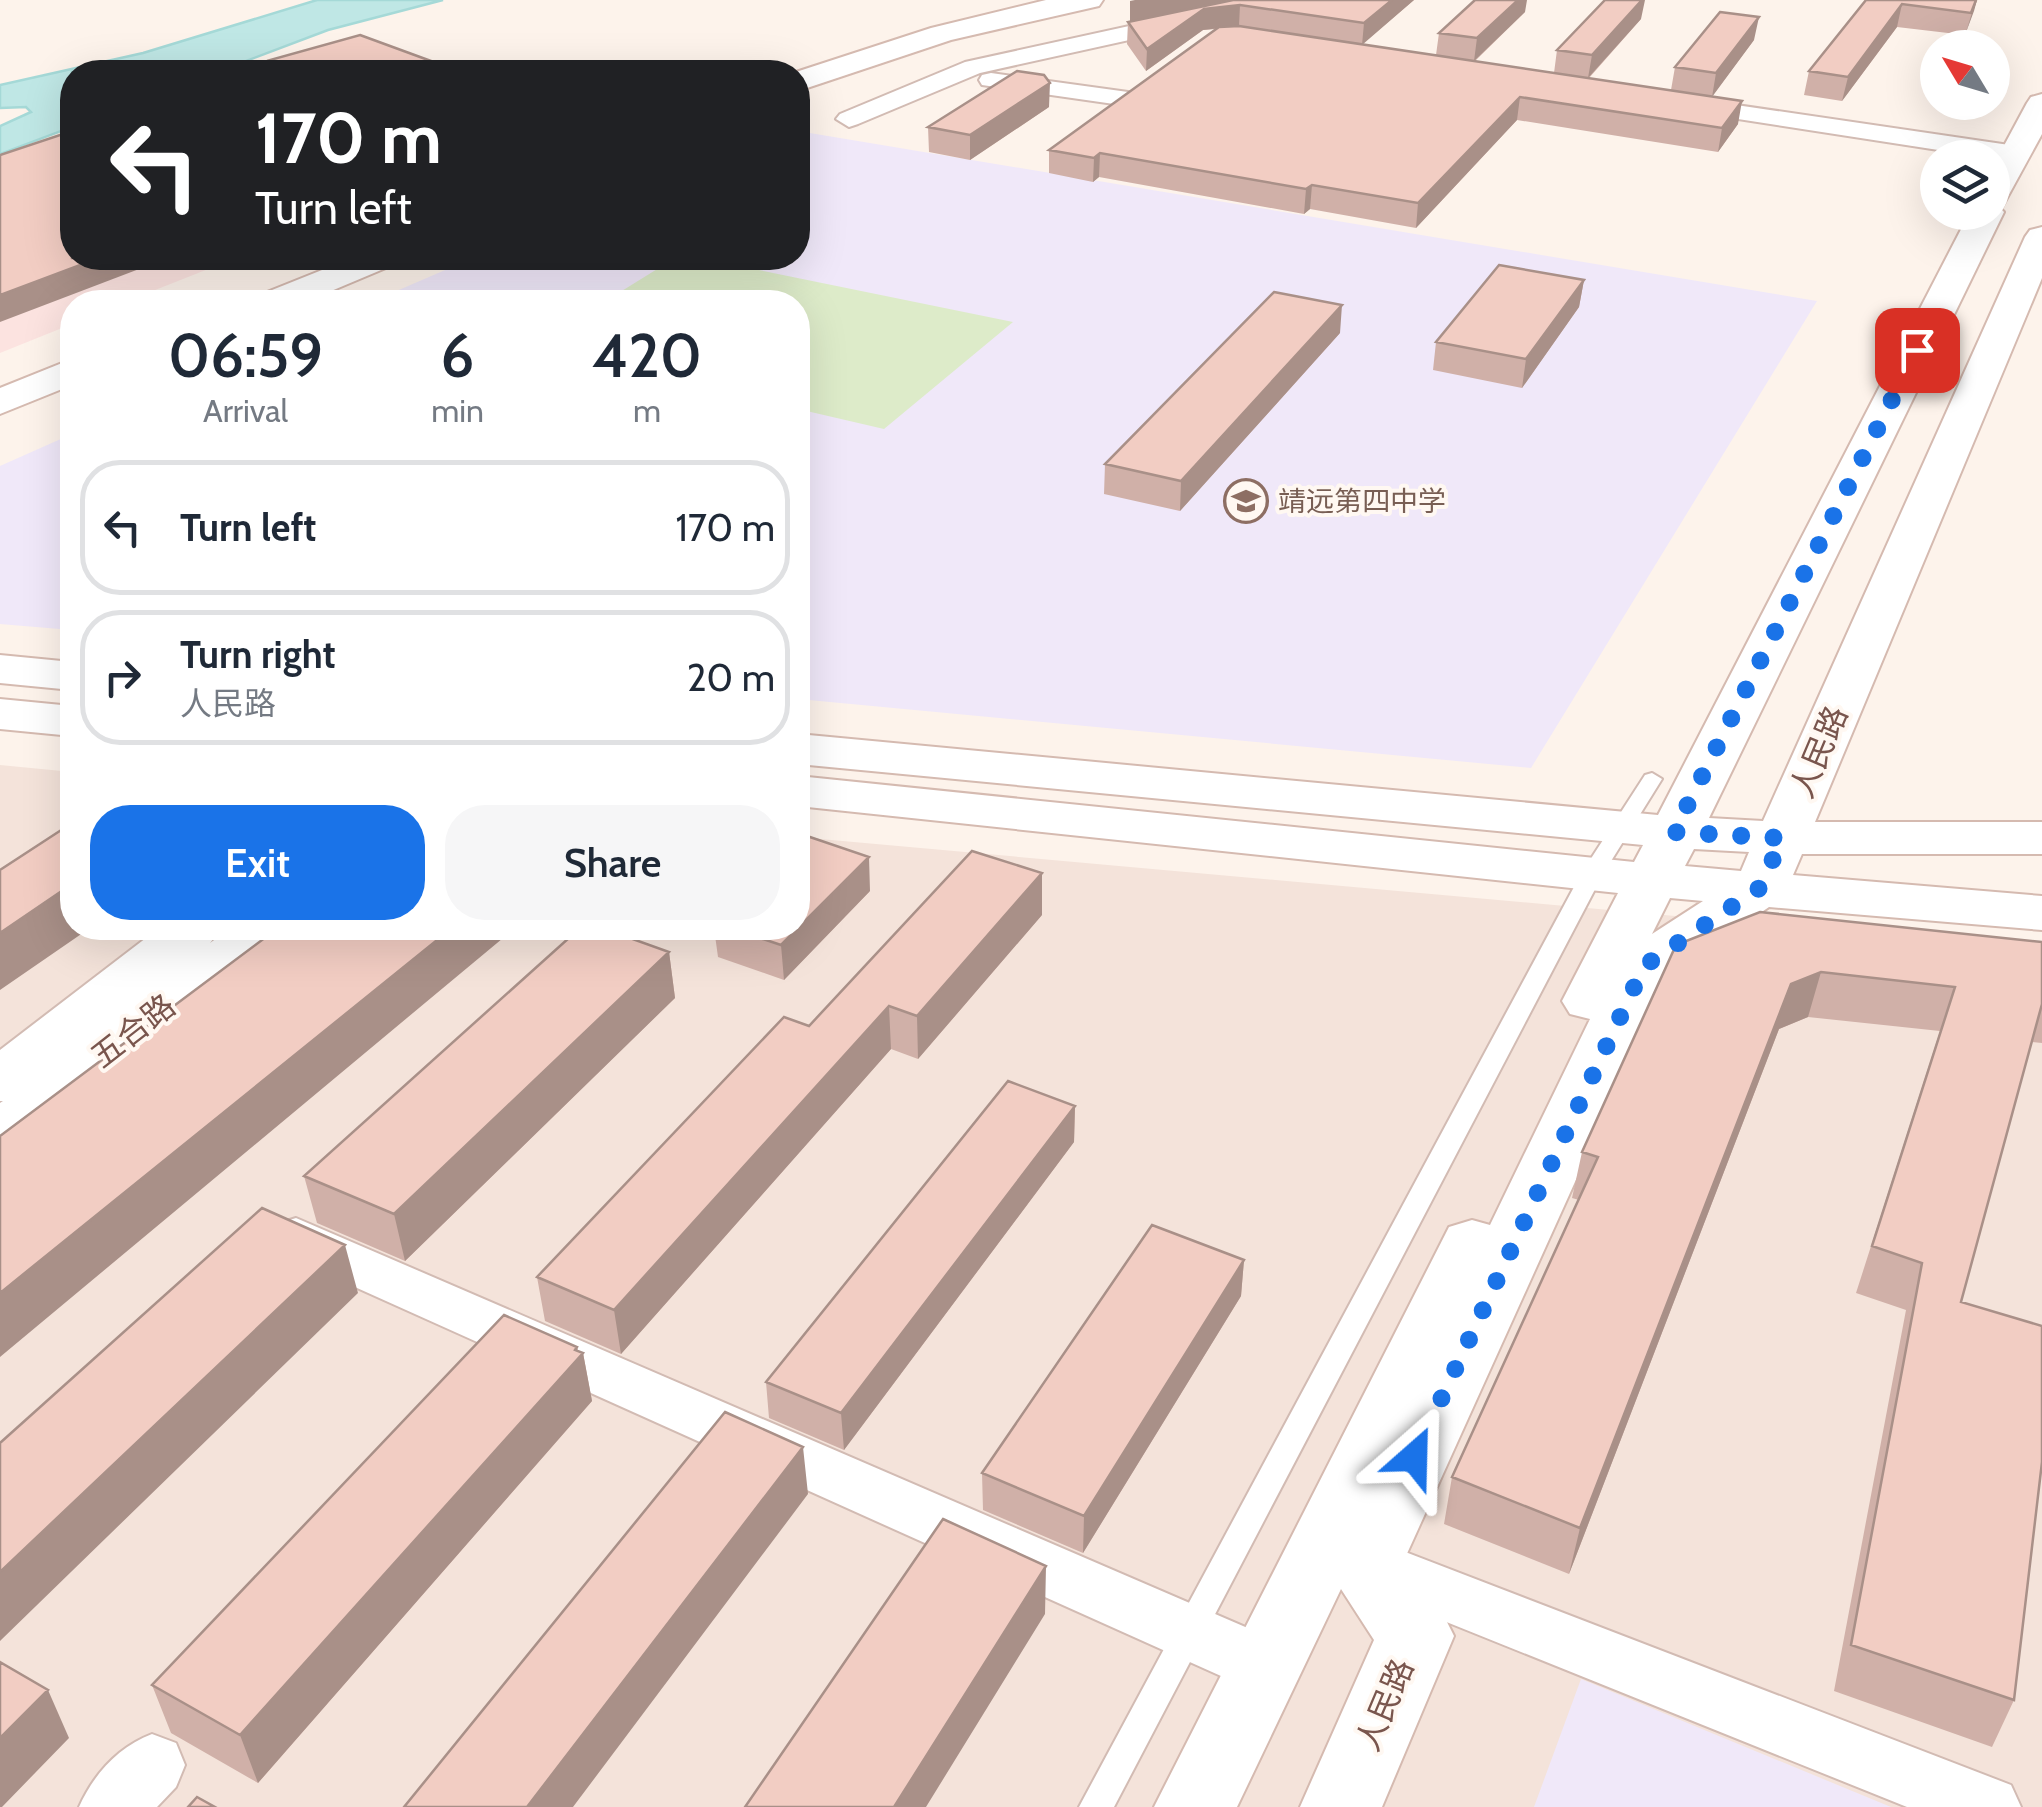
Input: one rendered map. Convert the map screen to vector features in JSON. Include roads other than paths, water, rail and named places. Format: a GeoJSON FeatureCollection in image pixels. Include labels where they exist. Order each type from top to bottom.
{"type":"FeatureCollection","features":[{"type":"Feature","properties":{"kind":"main road"},"geometry":{"type":"LineString","coordinates":[[810,67],[928,26],[1067,1]]}},
{"type":"Feature","properties":{"kind":"main road"},"geometry":{"type":"LineString","coordinates":[[810,78],[943,32],[1067,1]]}},
{"type":"Feature","properties":{"kind":"main road"},"geometry":{"type":"LineString","coordinates":[[2010,166],[2042,103]]}},
{"type":"Feature","properties":{"kind":"main road"},"geometry":{"type":"LineString","coordinates":[[1346,1553],[1634,853],[1977,230]]}},
{"type":"Feature","properties":{"kind":"main road","name":"人民路"},"geometry":{"type":"LineString","coordinates":[[1772,862],[2042,237]]}},
{"type":"Feature","properties":{"kind":"main road"},"geometry":{"type":"LineString","coordinates":[[264,290],[313,270]]}},
{"type":"Feature","properties":{"kind":"main road"},"geometry":{"type":"LineString","coordinates":[[304,290],[352,270]]}},
{"type":"Feature","properties":{"kind":"main road"},"geometry":{"type":"LineString","coordinates":[[0,402],[60,376]]}},
{"type":"Feature","properties":{"kind":"main road"},"geometry":{"type":"LineString","coordinates":[[0,419],[60,393]]}},
{"type":"Feature","properties":{"kind":"main road"},"geometry":{"type":"LineString","coordinates":[[0,669],[60,675]]}},
{"type":"Feature","properties":{"kind":"main road"},"geometry":{"type":"LineString","coordinates":[[0,714],[60,720]]}},
{"type":"Feature","properties":{"kind":"main road"},"geometry":{"type":"LineString","coordinates":[[810,750],[1634,853]]}},
{"type":"Feature","properties":{"kind":"main road"},"geometry":{"type":"LineString","coordinates":[[810,792],[1772,862],[2042,913]]}},
{"type":"Feature","properties":{"kind":"main road"},"geometry":{"type":"LineString","coordinates":[[1194,1807],[1264,1665],[1346,1553],[1644,966],[1772,862],[2042,838]]}},
{"type":"Feature","properties":{"kind":"main road","name":"五合路"},"geometry":{"type":"LineString","coordinates":[[0,1081],[179,940]]}},
{"type":"Feature","properties":{"kind":"main road","name":"五合路"},"geometry":{"type":"LineString","coordinates":[[0,1135],[251,940]]}},
{"type":"Feature","properties":{"kind":"main road","name":"人民路"},"geometry":{"type":"LineString","coordinates":[[1340,1807],[1414,1636],[1346,1553]]}},
{"type":"Feature","properties":{"kind":"street"},"geometry":{"type":"LineString","coordinates":[[849,119],[973,67],[1279,0]]}},
{"type":"Feature","properties":{"kind":"street"},"geometry":{"type":"LineString","coordinates":[[1067,1],[1146,27],[1225,38]]}},
{"type":"Feature","properties":{"kind":"street"},"geometry":{"type":"LineString","coordinates":[[954,75],[1135,94],[1097,122]]}},
{"type":"Feature","properties":{"kind":"street"},"geometry":{"type":"LineString","coordinates":[[1650,99],[2016,154]]}},
{"type":"Feature","properties":{"kind":"street"},"geometry":{"type":"LineString","coordinates":[[258,1221],[1264,1665]]}},
{"type":"Feature","properties":{"kind":"street"},"geometry":{"type":"LineString","coordinates":[[1346,1553],[1987,1807]]}},
{"type":"Feature","properties":{"kind":"lane"},"geometry":{"type":"LineString","coordinates":[[1096,1807],[1189,1632],[1634,853],[1652,779]]}},
{"type":"Feature","properties":{"kind":"water"},"geometry":{"type":"Polygon","coordinates":[[[317,0],[443,0],[328,30],[249,60],[112,60],[317,0]]]}},
{"type":"Feature","properties":{"kind":"water"},"geometry":{"type":"Polygon","coordinates":[[[60,72],[60,132],[0,154],[0,126],[31,112],[26,107],[0,108],[0,85],[60,72]]]}},
{"type":"Feature","properties":{"kind":"place","name":"靖远第四中学"},"geometry":{"type":"Point","coordinates":[1246,501]}}]}
